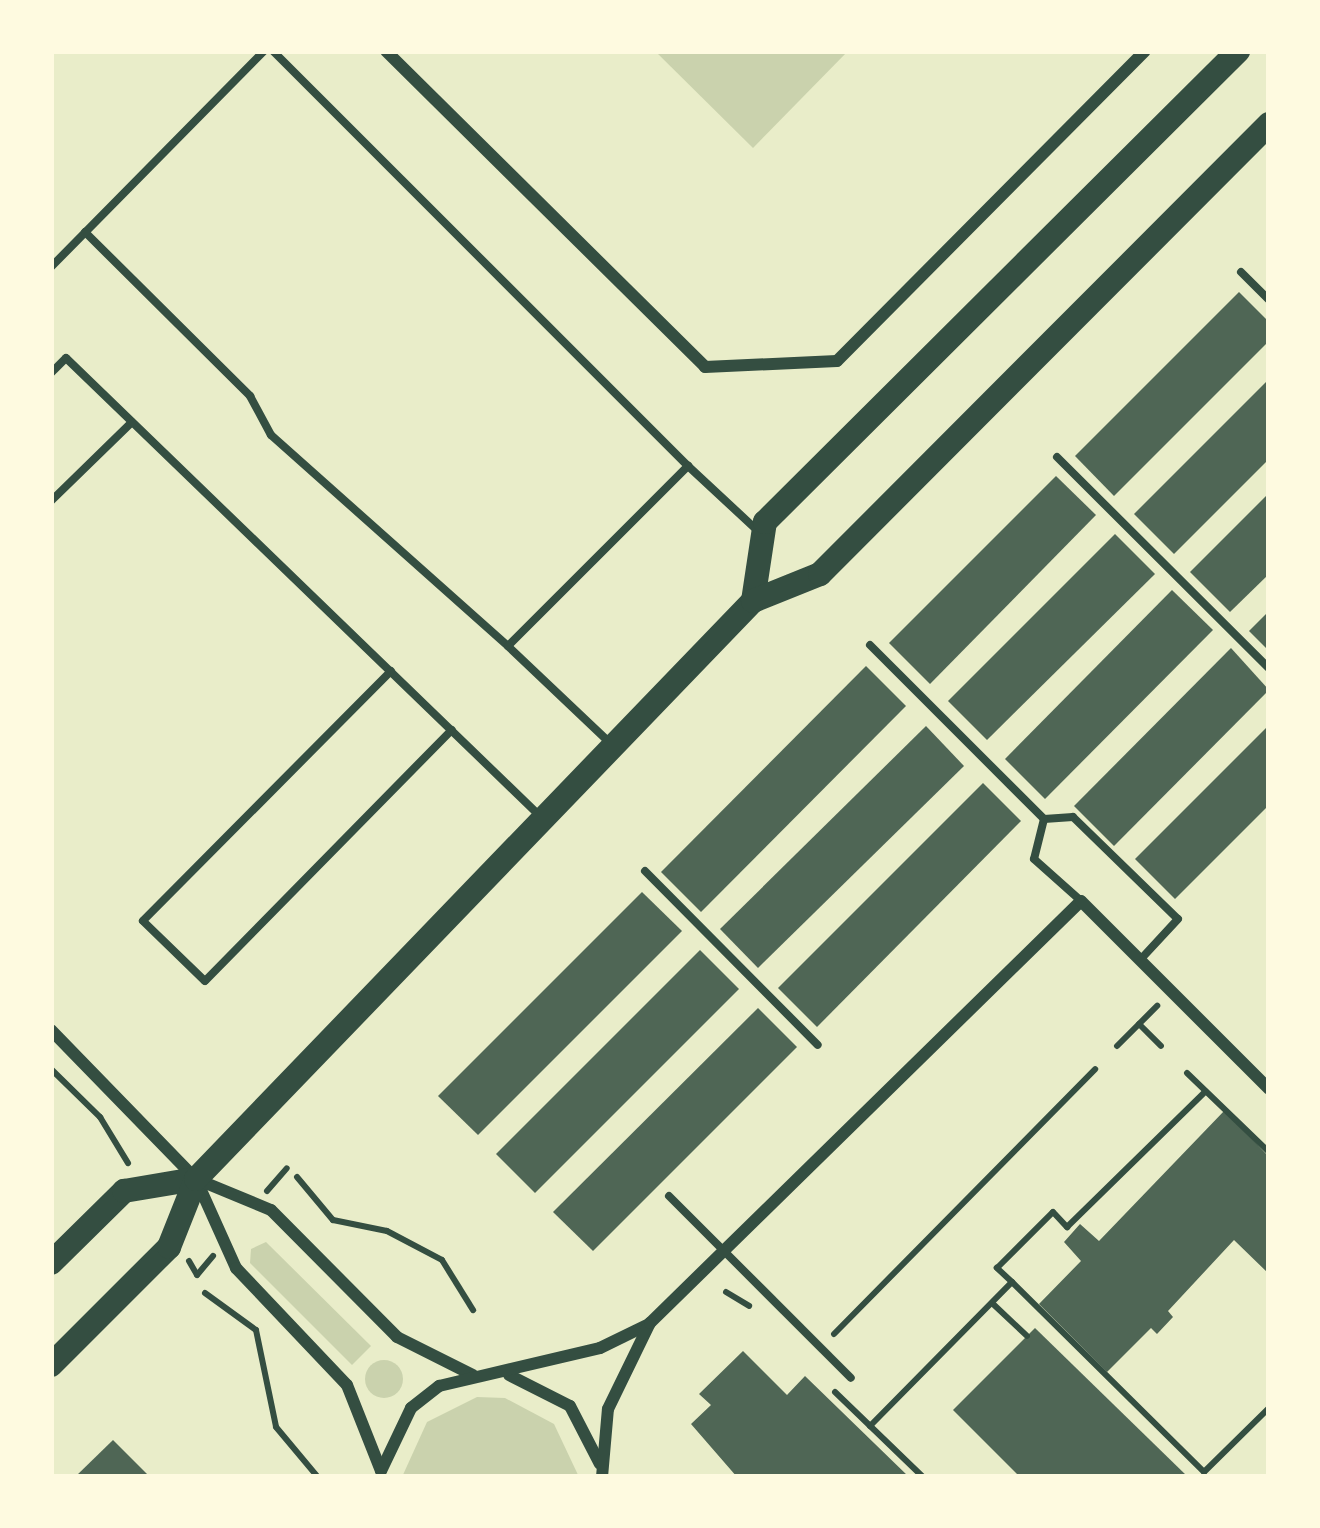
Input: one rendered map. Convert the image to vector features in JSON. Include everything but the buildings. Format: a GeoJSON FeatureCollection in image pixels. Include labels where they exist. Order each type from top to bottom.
{"type":"FeatureCollection","features":[{"type":"Feature","properties":{"kind":"main road"},"geometry":{"type":"LineString","coordinates":[[753,601],[765,522],[1238,51]]}},
{"type":"Feature","properties":{"kind":"main road"},"geometry":{"type":"LineString","coordinates":[[51,1365],[169,1247],[196,1179],[753,601],[820,574],[1269,124]]}},
{"type":"Feature","properties":{"kind":"main road"},"geometry":{"type":"LineString","coordinates":[[51,1263],[124,1191],[196,1179]]}},
{"type":"Feature","properties":{"kind":"street"},"geometry":{"type":"LineString","coordinates":[[386,51],[705,367],[837,361],[1144,51]]}},
{"type":"Feature","properties":{"kind":"street"},"geometry":{"type":"LineString","coordinates":[[381,1474],[411,1408],[439,1386],[472,1375],[508,1375],[600,1348],[650,1323],[1081,901],[1269,1089]]}},
{"type":"Feature","properties":{"kind":"street"},"geometry":{"type":"LineString","coordinates":[[51,1030],[196,1179],[236,1268],[347,1385],[381,1474]]}},
{"type":"Feature","properties":{"kind":"street"},"geometry":{"type":"LineString","coordinates":[[196,1179],[271,1210],[397,1337],[472,1375]]}},
{"type":"Feature","properties":{"kind":"street"},"geometry":{"type":"LineString","coordinates":[[603,1475],[608,1409],[650,1323]]}},
{"type":"Feature","properties":{"kind":"street"},"geometry":{"type":"LineString","coordinates":[[508,1375],[570,1406],[592,1437],[603,1475]]}},
{"type":"Feature","properties":{"kind":"lane"},"geometry":{"type":"LineString","coordinates":[[51,267],[264,51]]}},
{"type":"Feature","properties":{"kind":"lane"},"geometry":{"type":"LineString","coordinates":[[274,51],[763,536]]}},
{"type":"Feature","properties":{"kind":"lane"},"geometry":{"type":"LineString","coordinates":[[85,232],[250,396],[271,435],[614,746]]}},
{"type":"Feature","properties":{"kind":"lane"},"geometry":{"type":"LineString","coordinates":[[1241,272],[1269,300]]}},
{"type":"Feature","properties":{"kind":"lane"},"geometry":{"type":"LineString","coordinates":[[51,373],[66,358],[542,818]]}},
{"type":"Feature","properties":{"kind":"lane"},"geometry":{"type":"LineString","coordinates":[[51,501],[132,422]]}},
{"type":"Feature","properties":{"kind":"lane"},"geometry":{"type":"LineString","coordinates":[[1057,457],[1269,668]]}},
{"type":"Feature","properties":{"kind":"lane"},"geometry":{"type":"LineString","coordinates":[[508,646],[688,466]]}},
{"type":"Feature","properties":{"kind":"lane"},"geometry":{"type":"LineString","coordinates":[[870,645],[1044,819],[1073,817],[1178,920],[1140,961]]}},
{"type":"Feature","properties":{"kind":"lane"},"geometry":{"type":"LineString","coordinates":[[391,671],[142,920],[158,936],[206,981],[452,730]]}},
{"type":"Feature","properties":{"kind":"lane"},"geometry":{"type":"LineString","coordinates":[[1044,819],[1034,859],[1081,901]]}},
{"type":"Feature","properties":{"kind":"lane"},"geometry":{"type":"LineString","coordinates":[[644,872],[818,1045]]}},
{"type":"Feature","properties":{"kind":"lane"},"geometry":{"type":"LineString","coordinates":[[669,1196],[850,1378]]}},
{"type":"Feature","properties":{"kind":"path"},"geometry":{"type":"LineString","coordinates":[[1117,1046],[1160,1004]]}},
{"type":"Feature","properties":{"kind":"path"},"geometry":{"type":"LineString","coordinates":[[1139,1024],[1161,1046]]}},
{"type":"Feature","properties":{"kind":"path"},"geometry":{"type":"LineString","coordinates":[[834,1334],[1095,1069]]}},
{"type":"Feature","properties":{"kind":"path"},"geometry":{"type":"LineString","coordinates":[[51,1070],[115,1142]]}},
{"type":"Feature","properties":{"kind":"path"},"geometry":{"type":"LineString","coordinates":[[1187,1073],[1269,1152]]}},
{"type":"Feature","properties":{"kind":"path"},"geometry":{"type":"LineString","coordinates":[[1206,1091],[1067,1227],[1053,1212],[997,1268],[1204,1475],[1269,1408]]}},
{"type":"Feature","properties":{"kind":"path"},"geometry":{"type":"LineString","coordinates":[[297,1177],[333,1220],[387,1231],[442,1260],[473,1310]]}},
{"type":"Feature","properties":{"kind":"path"},"geometry":{"type":"LineString","coordinates":[[870,1426],[1012,1282]]}},
{"type":"Feature","properties":{"kind":"path"},"geometry":{"type":"LineString","coordinates":[[205,1293],[256,1330],[276,1427],[317,1476]]}},
{"type":"Feature","properties":{"kind":"path"},"geometry":{"type":"LineString","coordinates":[[992,1303],[1027,1336]]}},
{"type":"Feature","properties":{"kind":"green space"},"geometry":{"type":"Polygon","coordinates":[[[655,51],[848,51],[753,148],[655,51]]]}},
{"type":"Feature","properties":{"kind":"green space"},"geometry":{"type":"Polygon","coordinates":[[[266,1242],[371,1346],[352,1365],[250,1263],[251,1249],[266,1242]]]}},
{"type":"Feature","properties":{"kind":"green space"},"geometry":{"type":"Polygon","coordinates":[[[384,1360],[397,1366],[403,1379],[397,1392],[384,1398],[371,1392],[365,1379],[371,1366],[384,1360]]]}},
{"type":"Feature","properties":{"kind":"green space"},"geometry":{"type":"Polygon","coordinates":[[[477,1397],[505,1398],[554,1424],[579,1477],[402,1477],[427,1422],[477,1397]]]}}]}
